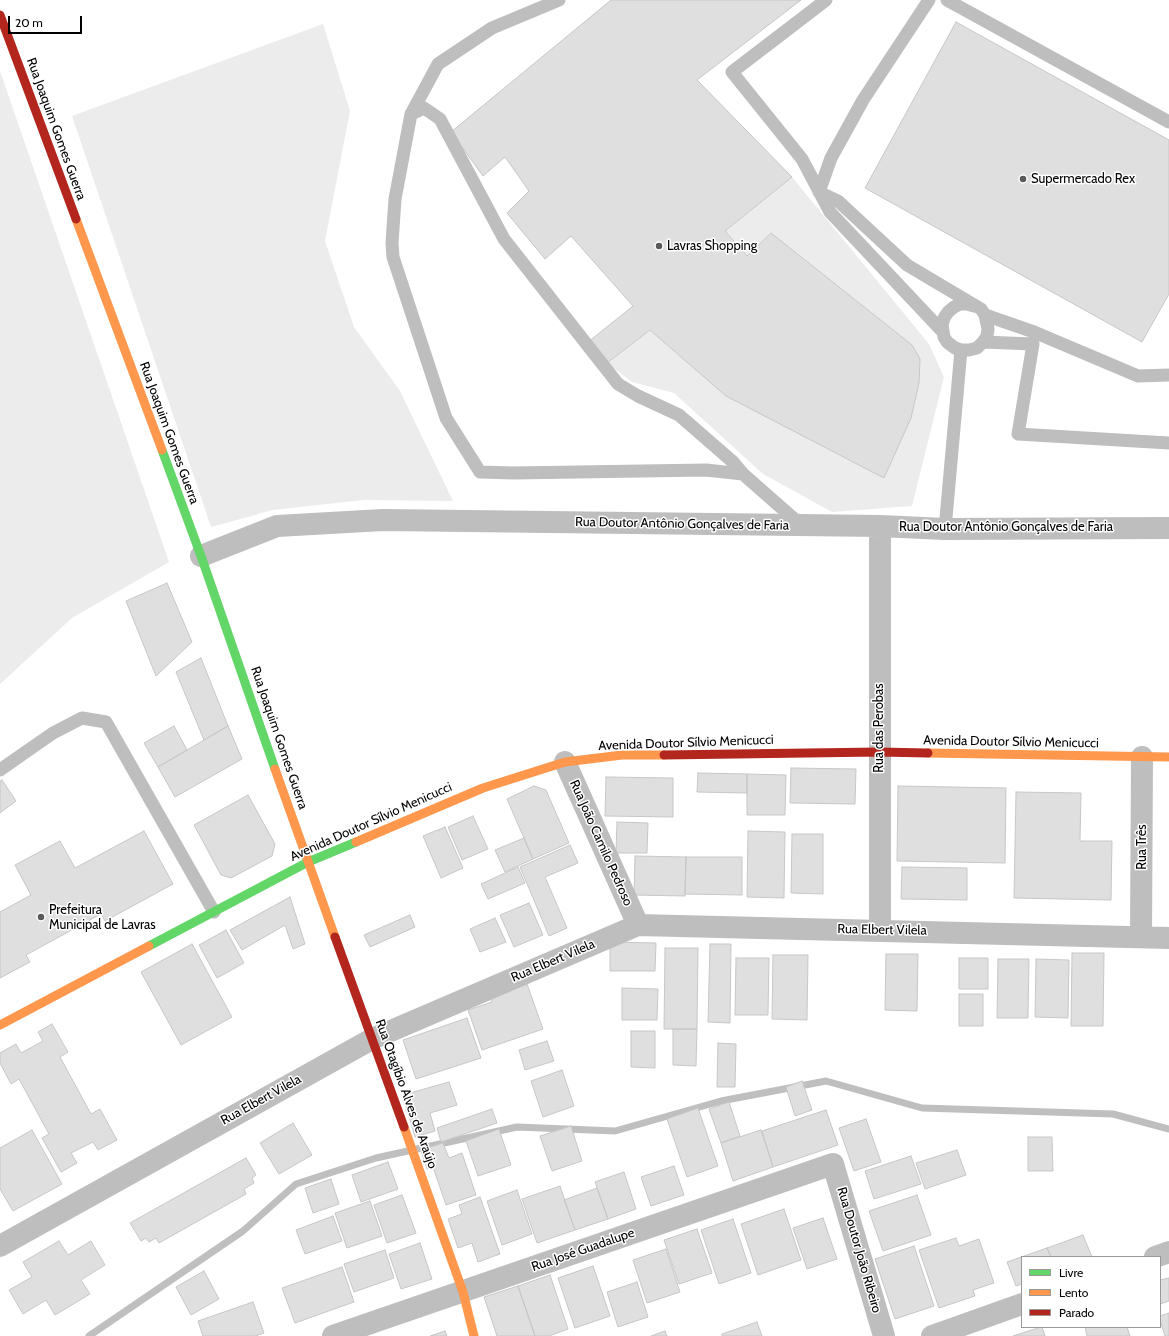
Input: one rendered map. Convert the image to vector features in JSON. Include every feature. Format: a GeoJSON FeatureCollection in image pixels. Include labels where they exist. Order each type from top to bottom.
{"type":"FeatureCollection","features":[{"type":"Feature","properties":{"kind":"main road","name":"Rua Joaquim Gomes Guerra"},"geometry":{"type":"LineString","coordinates":[[0,15],[202,556],[308,862]]}},
{"type":"Feature","properties":{"kind":"main road","name":"Avenida Doutor Sílvio Menicucci"},"geometry":{"type":"LineString","coordinates":[[0,1025],[308,862],[483,788],[565,762],[622,755],[879,752],[1169,757]]}},
{"type":"Feature","properties":{"kind":"main road","name":"Rua Otagíbio Alves de Araújo"},"geometry":{"type":"LineString","coordinates":[[308,862],[463,1292],[474,1336]]}},
{"type":"Feature","properties":{"kind":"street","name":"Rua Doutor Antônio Gonçalves de Faria"},"geometry":{"type":"LineString","coordinates":[[202,556],[277,526],[383,520],[880,526],[945,529],[1169,528]]}},
{"type":"Feature","properties":{"kind":"street","name":"Rua das Perobas"},"geometry":{"type":"LineString","coordinates":[[880,526],[880,930]]}},
{"type":"Feature","properties":{"kind":"street","name":"Rua Três"},"geometry":{"type":"LineString","coordinates":[[1141,937],[1142,757]]}},
{"type":"Feature","properties":{"kind":"street","name":"Rua João Camilo Pedroso"},"geometry":{"type":"LineString","coordinates":[[565,762],[638,925]]}},
{"type":"Feature","properties":{"kind":"street","name":"Rua Elbert Vilela"},"geometry":{"type":"LineString","coordinates":[[0,1246],[372,1039],[638,925],[1169,938]]}},
{"type":"Feature","properties":{"kind":"street","name":"Rua José Guadalupe"},"geometry":{"type":"LineString","coordinates":[[333,1336],[833,1164]]}},
{"type":"Feature","properties":{"kind":"street","name":"Rua Doutor João Ribeiro"},"geometry":{"type":"LineString","coordinates":[[833,1164],[884,1336]]}},
{"type":"Feature","properties":{"kind":"street"},"geometry":{"type":"LineString","coordinates":[[1158,1256],[1169,1252]]}},
{"type":"Feature","properties":{"kind":"street"},"geometry":{"type":"LineString","coordinates":[[932,1336],[1021,1304]]}},
{"type":"Feature","properties":{"kind":"lane"},"geometry":{"type":"LineString","coordinates":[[559,0],[492,28],[438,64],[411,114],[395,199],[392,243],[393,257],[446,418],[480,472],[513,473],[706,470],[743,474]]}},
{"type":"Feature","properties":{"kind":"lane"},"geometry":{"type":"LineString","coordinates":[[826,0],[732,72],[802,159],[830,212],[942,332],[951,346],[961,350],[977,348],[987,336],[988,329],[985,315]]}},
{"type":"Feature","properties":{"kind":"lane"},"geometry":{"type":"LineString","coordinates":[[819,192],[831,158],[863,100],[928,0]]}},
{"type":"Feature","properties":{"kind":"lane"},"geometry":{"type":"LineString","coordinates":[[947,0],[1169,122]]}},
{"type":"Feature","properties":{"kind":"lane"},"geometry":{"type":"LineString","coordinates":[[411,114],[424,108],[440,119],[504,239],[618,384],[638,396],[680,415],[733,462],[743,474],[802,526]]}},
{"type":"Feature","properties":{"kind":"lane"},"geometry":{"type":"LineString","coordinates":[[819,192],[838,201],[907,265],[974,306],[985,315],[1034,332],[1138,376],[1169,376]]}},
{"type":"Feature","properties":{"kind":"lane"},"geometry":{"type":"LineString","coordinates":[[942,332],[944,318],[954,307],[960,304],[974,306]]}},
{"type":"Feature","properties":{"kind":"lane"},"geometry":{"type":"LineString","coordinates":[[983,342],[1033,344],[1018,434],[1169,443]]}},
{"type":"Feature","properties":{"kind":"lane"},"geometry":{"type":"LineString","coordinates":[[945,529],[961,350]]}},
{"type":"Feature","properties":{"kind":"lane"},"geometry":{"type":"LineString","coordinates":[[0,770],[53,733],[82,718],[106,722],[214,912]]}},
{"type":"Feature","properties":{"kind":"shaded area"},"geometry":{"type":"Polygon","coordinates":[[[323,24],[350,111],[325,241],[354,327],[400,391],[453,501],[364,500],[273,510],[211,527],[72,116],[323,24]]]}},
{"type":"Feature","properties":{"kind":"shaded area"},"geometry":{"type":"Polygon","coordinates":[[[0,71],[169,562],[72,618],[0,684],[0,71]]]}},
{"type":"Feature","properties":{"kind":"shaded area"},"geometry":{"type":"Polygon","coordinates":[[[792,177],[929,344],[944,377],[912,506],[832,512],[763,474],[674,393],[632,382],[607,363],[650,330],[726,396],[884,477],[911,418],[919,383],[920,359],[912,345],[771,233],[747,256],[725,231],[792,177]]]}},
{"type":"Feature","properties":{"kind":"building","name":"Lavras Shopping"},"geometry":{"type":"Polygon","coordinates":[[[611,0],[801,0],[697,80],[792,177],[725,231],[747,256],[771,233],[912,345],[920,359],[919,383],[911,418],[884,478],[726,396],[650,330],[607,363],[588,342],[633,306],[571,236],[545,259],[507,213],[529,191],[505,157],[483,176],[451,132],[611,0]]]}},
{"type":"Feature","properties":{"kind":"building"},"geometry":{"type":"Polygon","coordinates":[[[956,22],[1169,140],[1169,294],[1142,342],[865,188],[956,22]]]}},
{"type":"Feature","properties":{"kind":"building"},"geometry":{"type":"Polygon","coordinates":[[[167,583],[192,642],[156,676],[126,601],[167,583]]]}},
{"type":"Feature","properties":{"kind":"building"},"geometry":{"type":"Polygon","coordinates":[[[201,658],[228,726],[204,740],[176,672],[201,658]]]}},
{"type":"Feature","properties":{"kind":"building"},"geometry":{"type":"Polygon","coordinates":[[[174,726],[187,750],[158,767],[144,743],[174,726]]]}},
{"type":"Feature","properties":{"kind":"building"},"geometry":{"type":"Polygon","coordinates":[[[228,726],[242,759],[175,797],[158,767],[228,726]]]}},
{"type":"Feature","properties":{"kind":"building"},"geometry":{"type":"Polygon","coordinates":[[[791,768],[856,769],[855,804],[790,803],[791,768]]]}},
{"type":"Feature","properties":{"kind":"building"},"geometry":{"type":"Polygon","coordinates":[[[698,773],[747,774],[747,793],[697,792],[698,773]]]}},
{"type":"Feature","properties":{"kind":"building"},"geometry":{"type":"Polygon","coordinates":[[[747,774],[786,775],[785,815],[747,815],[747,774]]]}},
{"type":"Feature","properties":{"kind":"building"},"geometry":{"type":"Polygon","coordinates":[[[606,777],[673,778],[673,817],[605,816],[606,777]]]}},
{"type":"Feature","properties":{"kind":"building"},"geometry":{"type":"Polygon","coordinates":[[[2,780],[16,801],[0,813],[0,781],[2,780]]]}},
{"type":"Feature","properties":{"kind":"building"},"geometry":{"type":"Polygon","coordinates":[[[534,786],[546,790],[569,843],[533,859],[507,799],[534,786]]]}},
{"type":"Feature","properties":{"kind":"building"},"geometry":{"type":"Polygon","coordinates":[[[898,786],[1006,788],[1005,863],[897,861],[898,786]]]}},
{"type":"Feature","properties":{"kind":"building"},"geometry":{"type":"Polygon","coordinates":[[[1016,792],[1081,793],[1080,841],[1112,841],[1111,900],[1014,898],[1016,792]]]}},
{"type":"Feature","properties":{"kind":"building"},"geometry":{"type":"Polygon","coordinates":[[[248,795],[275,844],[272,856],[231,878],[221,875],[194,825],[248,795]]]}},
{"type":"Feature","properties":{"kind":"building"},"geometry":{"type":"Polygon","coordinates":[[[473,816],[488,849],[462,860],[448,827],[473,816]]]}},
{"type":"Feature","properties":{"kind":"building"},"geometry":{"type":"Polygon","coordinates":[[[617,822],[648,823],[647,853],[616,853],[617,822]]]}},
{"type":"Feature","properties":{"kind":"building"},"geometry":{"type":"Polygon","coordinates":[[[445,827],[463,868],[441,878],[423,836],[445,827]]]}},
{"type":"Feature","properties":{"kind":"building","name":"Prefeitura Municipal de Lavras"},"geometry":{"type":"Polygon","coordinates":[[[144,831],[173,884],[105,921],[101,914],[26,955],[30,962],[0,978],[0,912],[31,895],[15,865],[60,841],[75,868],[144,831]]]}},
{"type":"Feature","properties":{"kind":"building"},"geometry":{"type":"Polygon","coordinates":[[[748,831],[785,832],[784,898],[747,897],[748,831]]]}},
{"type":"Feature","properties":{"kind":"building"},"geometry":{"type":"Polygon","coordinates":[[[792,834],[823,834],[823,894],[791,893],[792,834]]]}},
{"type":"Feature","properties":{"kind":"building"},"geometry":{"type":"Polygon","coordinates":[[[524,838],[533,859],[505,872],[495,850],[524,838]]]}},
{"type":"Feature","properties":{"kind":"building"},"geometry":{"type":"Polygon","coordinates":[[[570,845],[578,863],[545,877],[567,928],[549,936],[520,867],[570,845]]]}},
{"type":"Feature","properties":{"kind":"building"},"geometry":{"type":"Polygon","coordinates":[[[635,856],[686,857],[685,896],[634,895],[635,856]]]}},
{"type":"Feature","properties":{"kind":"building"},"geometry":{"type":"Polygon","coordinates":[[[686,857],[742,857],[742,895],[685,894],[686,857]]]}},
{"type":"Feature","properties":{"kind":"building"},"geometry":{"type":"Polygon","coordinates":[[[518,867],[525,883],[488,899],[481,884],[518,867]]]}},
{"type":"Feature","properties":{"kind":"building"},"geometry":{"type":"Polygon","coordinates":[[[902,867],[967,868],[967,900],[901,899],[902,867]]]}},
{"type":"Feature","properties":{"kind":"building"},"geometry":{"type":"Polygon","coordinates":[[[290,897],[305,944],[293,949],[285,925],[242,950],[230,930],[290,897]]]}},
{"type":"Feature","properties":{"kind":"building"},"geometry":{"type":"Polygon","coordinates":[[[529,903],[543,935],[514,947],[500,915],[529,903]]]}},
{"type":"Feature","properties":{"kind":"building"},"geometry":{"type":"Polygon","coordinates":[[[410,915],[415,927],[370,947],[364,935],[410,915]]]}},
{"type":"Feature","properties":{"kind":"building"},"geometry":{"type":"Polygon","coordinates":[[[495,918],[506,942],[480,952],[470,929],[495,918]]]}},
{"type":"Feature","properties":{"kind":"building"},"geometry":{"type":"Polygon","coordinates":[[[226,930],[244,963],[217,978],[199,945],[226,930]]]}},
{"type":"Feature","properties":{"kind":"building"},"geometry":{"type":"Polygon","coordinates":[[[610,942],[656,943],[655,971],[610,971],[610,942]]]}},
{"type":"Feature","properties":{"kind":"building"},"geometry":{"type":"Polygon","coordinates":[[[192,944],[232,1017],[181,1045],[141,972],[192,944]]]}},
{"type":"Feature","properties":{"kind":"building"},"geometry":{"type":"Polygon","coordinates":[[[710,944],[731,944],[730,1023],[708,1022],[710,944]]]}},
{"type":"Feature","properties":{"kind":"building"},"geometry":{"type":"Polygon","coordinates":[[[665,948],[698,948],[697,1029],[664,1029],[665,948]]]}},
{"type":"Feature","properties":{"kind":"building"},"geometry":{"type":"Polygon","coordinates":[[[1072,953],[1104,953],[1103,1026],[1071,1026],[1072,953]]]}},
{"type":"Feature","properties":{"kind":"building"},"geometry":{"type":"Polygon","coordinates":[[[886,954],[918,954],[917,1011],[885,1010],[886,954]]]}},
{"type":"Feature","properties":{"kind":"building"},"geometry":{"type":"Polygon","coordinates":[[[773,955],[808,955],[807,1020],[772,1019],[773,955]]]}},
{"type":"Feature","properties":{"kind":"building"},"geometry":{"type":"Polygon","coordinates":[[[736,958],[769,958],[768,1015],[735,1015],[736,958]]]}},
{"type":"Feature","properties":{"kind":"building"},"geometry":{"type":"Polygon","coordinates":[[[959,958],[988,958],[988,989],[959,989],[959,958]]]}},
{"type":"Feature","properties":{"kind":"building"},"geometry":{"type":"Polygon","coordinates":[[[998,959],[1029,959],[1028,1018],[997,1018],[998,959]]]}},
{"type":"Feature","properties":{"kind":"building"},"geometry":{"type":"Polygon","coordinates":[[[1036,959],[1069,960],[1068,1018],[1035,1017],[1036,959]]]}},
{"type":"Feature","properties":{"kind":"building"},"geometry":{"type":"Polygon","coordinates":[[[527,984],[543,1029],[482,1050],[468,1010],[492,1002],[490,998],[527,984]]]}},
{"type":"Feature","properties":{"kind":"building"},"geometry":{"type":"Polygon","coordinates":[[[622,988],[658,989],[657,1020],[622,1020],[622,988]]]}},
{"type":"Feature","properties":{"kind":"building"},"geometry":{"type":"Polygon","coordinates":[[[959,994],[983,994],[983,1026],[959,1026],[959,994]]]}},
{"type":"Feature","properties":{"kind":"building"},"geometry":{"type":"Polygon","coordinates":[[[467,1018],[481,1058],[416,1079],[403,1040],[467,1018]]]}},
{"type":"Feature","properties":{"kind":"building"},"geometry":{"type":"Polygon","coordinates":[[[52,1024],[68,1052],[60,1057],[91,1114],[100,1109],[117,1140],[98,1150],[93,1142],[71,1153],[77,1163],[61,1172],[42,1138],[49,1134],[19,1079],[11,1084],[0,1063],[0,1053],[16,1044],[21,1053],[43,1041],[38,1032],[52,1024]]]}},
{"type":"Feature","properties":{"kind":"building"},"geometry":{"type":"Polygon","coordinates":[[[673,1029],[697,1029],[696,1066],[673,1065],[673,1029]]]}},
{"type":"Feature","properties":{"kind":"building"},"geometry":{"type":"Polygon","coordinates":[[[631,1031],[655,1031],[655,1068],[631,1067],[631,1031]]]}},
{"type":"Feature","properties":{"kind":"building"},"geometry":{"type":"Polygon","coordinates":[[[547,1041],[554,1061],[525,1070],[519,1050],[547,1041]]]}},
{"type":"Feature","properties":{"kind":"building"},"geometry":{"type":"Polygon","coordinates":[[[718,1043],[736,1044],[735,1087],[717,1087],[718,1043]]]}},
{"type":"Feature","properties":{"kind":"building"},"geometry":{"type":"Polygon","coordinates":[[[562,1070],[574,1106],[543,1117],[531,1081],[562,1070]]]}},
{"type":"Feature","properties":{"kind":"building"},"geometry":{"type":"Polygon","coordinates":[[[802,1081],[812,1110],[795,1116],[786,1087],[802,1081]]]}},
{"type":"Feature","properties":{"kind":"building"},"geometry":{"type":"Polygon","coordinates":[[[449,1082],[457,1105],[430,1113],[435,1131],[415,1137],[403,1095],[449,1082]]]}},
{"type":"Feature","properties":{"kind":"building"},"geometry":{"type":"Polygon","coordinates":[[[729,1102],[740,1136],[721,1143],[709,1109],[729,1102]]]}},
{"type":"Feature","properties":{"kind":"building"},"geometry":{"type":"Polygon","coordinates":[[[698,1108],[718,1166],[687,1177],[667,1119],[698,1108]]]}},
{"type":"Feature","properties":{"kind":"building"},"geometry":{"type":"Polygon","coordinates":[[[492,1109],[497,1123],[441,1142],[437,1128],[492,1109]]]}},
{"type":"Feature","properties":{"kind":"building"},"geometry":{"type":"Polygon","coordinates":[[[826,1110],[838,1145],[773,1167],[762,1131],[826,1110]]]}},
{"type":"Feature","properties":{"kind":"building"},"geometry":{"type":"Polygon","coordinates":[[[866,1119],[881,1162],[854,1171],[839,1128],[866,1119]]]}},
{"type":"Feature","properties":{"kind":"building"},"geometry":{"type":"Polygon","coordinates":[[[293,1123],[312,1155],[279,1174],[260,1143],[293,1123]]]}},
{"type":"Feature","properties":{"kind":"building"},"geometry":{"type":"Polygon","coordinates":[[[571,1126],[582,1161],[552,1171],[540,1136],[571,1126]]]}},
{"type":"Feature","properties":{"kind":"building"},"geometry":{"type":"Polygon","coordinates":[[[499,1129],[511,1165],[478,1176],[466,1141],[499,1129]]]}},
{"type":"Feature","properties":{"kind":"building"},"geometry":{"type":"Polygon","coordinates":[[[32,1130],[62,1184],[13,1211],[0,1189],[0,1148],[32,1130]]]}},
{"type":"Feature","properties":{"kind":"building"},"geometry":{"type":"Polygon","coordinates":[[[761,1130],[773,1167],[733,1181],[721,1143],[761,1130]]]}},
{"type":"Feature","properties":{"kind":"building"},"geometry":{"type":"Polygon","coordinates":[[[1028,1137],[1052,1137],[1053,1171],[1028,1171],[1028,1137]]]}},
{"type":"Feature","properties":{"kind":"building"},"geometry":{"type":"Polygon","coordinates":[[[443,1143],[449,1158],[462,1153],[476,1195],[446,1205],[433,1167],[427,1169],[421,1150],[443,1143]]]}},
{"type":"Feature","properties":{"kind":"building"},"geometry":{"type":"Polygon","coordinates":[[[957,1150],[966,1175],[925,1189],[916,1163],[957,1150]]]}},
{"type":"Feature","properties":{"kind":"building"},"geometry":{"type":"Polygon","coordinates":[[[911,1156],[921,1184],[874,1199],[865,1171],[911,1156]]]}},
{"type":"Feature","properties":{"kind":"building"},"geometry":{"type":"Polygon","coordinates":[[[246,1158],[256,1175],[252,1178],[254,1183],[244,1189],[246,1194],[159,1243],[156,1238],[149,1242],[146,1238],[141,1241],[130,1223],[246,1158]]]}},
{"type":"Feature","properties":{"kind":"building"},"geometry":{"type":"Polygon","coordinates":[[[388,1162],[398,1189],[361,1202],[352,1175],[388,1162]]]}},
{"type":"Feature","properties":{"kind":"building"},"geometry":{"type":"Polygon","coordinates":[[[674,1166],[684,1195],[651,1206],[641,1177],[674,1166]]]}},
{"type":"Feature","properties":{"kind":"building"},"geometry":{"type":"Polygon","coordinates":[[[624,1172],[636,1209],[608,1219],[595,1182],[624,1172]]]}},
{"type":"Feature","properties":{"kind":"building"},"geometry":{"type":"Polygon","coordinates":[[[331,1179],[339,1204],[313,1213],[305,1188],[331,1179]]]}},
{"type":"Feature","properties":{"kind":"building"},"geometry":{"type":"Polygon","coordinates":[[[560,1186],[575,1230],[537,1243],[522,1199],[560,1186]]]}},
{"type":"Feature","properties":{"kind":"building"},"geometry":{"type":"Polygon","coordinates":[[[597,1188],[608,1219],[575,1230],[564,1200],[597,1188]]]}},
{"type":"Feature","properties":{"kind":"building"},"geometry":{"type":"Polygon","coordinates":[[[517,1190],[532,1234],[502,1245],[487,1201],[517,1190]]]}},
{"type":"Feature","properties":{"kind":"building"},"geometry":{"type":"Polygon","coordinates":[[[402,1195],[416,1233],[387,1243],[374,1205],[402,1195]]]}},
{"type":"Feature","properties":{"kind":"building"},"geometry":{"type":"Polygon","coordinates":[[[917,1195],[931,1235],[883,1251],[869,1211],[917,1195]]]}},
{"type":"Feature","properties":{"kind":"building"},"geometry":{"type":"Polygon","coordinates":[[[480,1197],[500,1254],[478,1262],[472,1243],[458,1248],[448,1219],[462,1214],[459,1205],[480,1197]]]}},
{"type":"Feature","properties":{"kind":"building"},"geometry":{"type":"Polygon","coordinates":[[[370,1201],[382,1236],[347,1248],[335,1213],[370,1201]]]}},
{"type":"Feature","properties":{"kind":"building"},"geometry":{"type":"Polygon","coordinates":[[[784,1209],[801,1260],[758,1275],[741,1224],[784,1209]]]}},
{"type":"Feature","properties":{"kind":"building"},"geometry":{"type":"Polygon","coordinates":[[[333,1216],[342,1241],[305,1254],[296,1230],[333,1216]]]}},
{"type":"Feature","properties":{"kind":"building"},"geometry":{"type":"Polygon","coordinates":[[[823,1218],[837,1259],[807,1269],[793,1228],[823,1218]]]}},
{"type":"Feature","properties":{"kind":"building"},"geometry":{"type":"Polygon","coordinates":[[[733,1219],[751,1273],[719,1284],[701,1230],[733,1219]]]}},
{"type":"Feature","properties":{"kind":"building"},"geometry":{"type":"Polygon","coordinates":[[[697,1229],[712,1273],[679,1284],[664,1240],[697,1229]]]}},
{"type":"Feature","properties":{"kind":"building"},"geometry":{"type":"Polygon","coordinates":[[[1083,1235],[1092,1256],[1051,1256],[1047,1248],[1083,1235]]]}},
{"type":"Feature","properties":{"kind":"building"},"geometry":{"type":"Polygon","coordinates":[[[956,1238],[959,1246],[979,1239],[994,1283],[973,1290],[975,1296],[939,1308],[919,1250],[956,1238]]]}},
{"type":"Feature","properties":{"kind":"building"},"geometry":{"type":"Polygon","coordinates":[[[59,1241],[68,1255],[91,1241],[105,1265],[81,1280],[90,1294],[55,1315],[46,1300],[23,1314],[9,1290],[32,1277],[23,1262],[59,1241]]]}},
{"type":"Feature","properties":{"kind":"building"},"geometry":{"type":"Polygon","coordinates":[[[420,1243],[432,1279],[401,1289],[389,1254],[420,1243]]]}},
{"type":"Feature","properties":{"kind":"building"},"geometry":{"type":"Polygon","coordinates":[[[914,1246],[934,1306],[895,1319],[875,1259],[914,1246]]]}},
{"type":"Feature","properties":{"kind":"building"},"geometry":{"type":"Polygon","coordinates":[[[1047,1248],[1051,1256],[1024,1256],[1047,1248]]]}},
{"type":"Feature","properties":{"kind":"building"},"geometry":{"type":"Polygon","coordinates":[[[666,1249],[680,1292],[647,1303],[633,1260],[666,1249]]]}},
{"type":"Feature","properties":{"kind":"building"},"geometry":{"type":"Polygon","coordinates":[[[385,1250],[394,1278],[354,1292],[344,1264],[385,1250]]]}},
{"type":"Feature","properties":{"kind":"building"},"geometry":{"type":"Polygon","coordinates":[[[1021,1257],[1021,1284],[1016,1286],[1007,1262],[1021,1257]]]}},
{"type":"Feature","properties":{"kind":"building"},"geometry":{"type":"Polygon","coordinates":[[[593,1266],[610,1316],[575,1328],[558,1278],[593,1266]]]}},
{"type":"Feature","properties":{"kind":"building"},"geometry":{"type":"Polygon","coordinates":[[[342,1267],[354,1302],[295,1323],[282,1288],[342,1267]]]}},
{"type":"Feature","properties":{"kind":"building"},"geometry":{"type":"Polygon","coordinates":[[[204,1271],[219,1299],[191,1315],[176,1287],[204,1271]]]}},
{"type":"Feature","properties":{"kind":"building"},"geometry":{"type":"Polygon","coordinates":[[[550,1275],[568,1329],[549,1336],[535,1336],[518,1286],[550,1275]]]}},
{"type":"Feature","properties":{"kind":"building"},"geometry":{"type":"Polygon","coordinates":[[[1169,1278],[1169,1301],[1161,1304],[1161,1280],[1169,1278]]]}},
{"type":"Feature","properties":{"kind":"building"},"geometry":{"type":"Polygon","coordinates":[[[637,1282],[648,1317],[618,1327],[607,1292],[637,1282]]]}},
{"type":"Feature","properties":{"kind":"building"},"geometry":{"type":"Polygon","coordinates":[[[518,1286],[535,1336],[497,1336],[484,1297],[518,1286]]]}},
{"type":"Feature","properties":{"kind":"building"},"geometry":{"type":"Polygon","coordinates":[[[253,1302],[264,1333],[255,1336],[203,1336],[198,1321],[253,1302]]]}},
{"type":"Feature","properties":{"kind":"building"},"geometry":{"type":"Polygon","coordinates":[[[1169,1313],[1169,1336],[1165,1336],[1161,1323],[1161,1316],[1169,1313]]]}},
{"type":"Feature","properties":{"kind":"building"},"geometry":{"type":"Polygon","coordinates":[[[757,1322],[762,1336],[722,1336],[722,1334],[757,1322]]]}},
{"type":"Feature","properties":{"kind":"building"},"geometry":{"type":"Polygon","coordinates":[[[1042,1328],[1045,1336],[1013,1336],[1042,1328]]]}},
{"type":"Feature","properties":{"kind":"building"},"geometry":{"type":"Polygon","coordinates":[[[1085,1328],[1127,1328],[1130,1336],[1087,1336],[1085,1328]]]}},
{"type":"Feature","properties":{"kind":"building"},"geometry":{"type":"Polygon","coordinates":[[[445,1331],[447,1336],[430,1336],[445,1331]]]}},
{"type":"Feature","properties":{"kind":"building"},"geometry":{"type":"Polygon","coordinates":[[[665,1331],[667,1336],[651,1336],[665,1331]]]}},
{"type":"Feature","properties":{"kind":"waterway"},"geometry":{"type":"LineString","coordinates":[[89,1336],[243,1231],[296,1184],[376,1158],[517,1127],[615,1131],[721,1101],[826,1081],[922,1108],[1113,1114],[1169,1129]]}},
{"type":"Feature","properties":{"kind":"traffic: fast"},"geometry":{"type":"LineString","coordinates":[[162,450],[201,556],[275,769]]}},
{"type":"Feature","properties":{"kind":"traffic: fast"},"geometry":{"type":"LineString","coordinates":[[149,946],[308,862],[356,842]]}},
{"type":"Feature","properties":{"kind":"traffic: slow"},"geometry":{"type":"LineString","coordinates":[[76,219],[162,450]]}},
{"type":"Feature","properties":{"kind":"traffic: slow"},"geometry":{"type":"LineString","coordinates":[[928,753],[1169,757]]}},
{"type":"Feature","properties":{"kind":"traffic: slow"},"geometry":{"type":"LineString","coordinates":[[356,842],[483,788],[565,762],[622,755],[664,755]]}},
{"type":"Feature","properties":{"kind":"traffic: slow"},"geometry":{"type":"LineString","coordinates":[[275,769],[335,937]]}},
{"type":"Feature","properties":{"kind":"traffic: slow"},"geometry":{"type":"LineString","coordinates":[[0,1025],[149,946]]}},
{"type":"Feature","properties":{"kind":"traffic: slow"},"geometry":{"type":"LineString","coordinates":[[404,1127],[463,1292],[474,1336]]}},
{"type":"Feature","properties":{"kind":"traffic: jam"},"geometry":{"type":"LineString","coordinates":[[0,15],[76,219]]}},
{"type":"Feature","properties":{"kind":"traffic: jam"},"geometry":{"type":"LineString","coordinates":[[664,755],[879,752],[928,753]]}},
{"type":"Feature","properties":{"kind":"traffic: jam"},"geometry":{"type":"LineString","coordinates":[[335,937],[404,1127]]}},
{"type":"Feature","properties":{"kind":"place","name":"Supermercado Rex"},"geometry":{"type":"Point","coordinates":[1023,179]}},
{"type":"Feature","properties":{"kind":"place","name":"Lavras Shopping"},"geometry":{"type":"Point","coordinates":[659,246]}},
{"type":"Feature","properties":{"kind":"place","name":"Prefeitura Municipal de Lavras"},"geometry":{"type":"Point","coordinates":[41,917]}}]}
